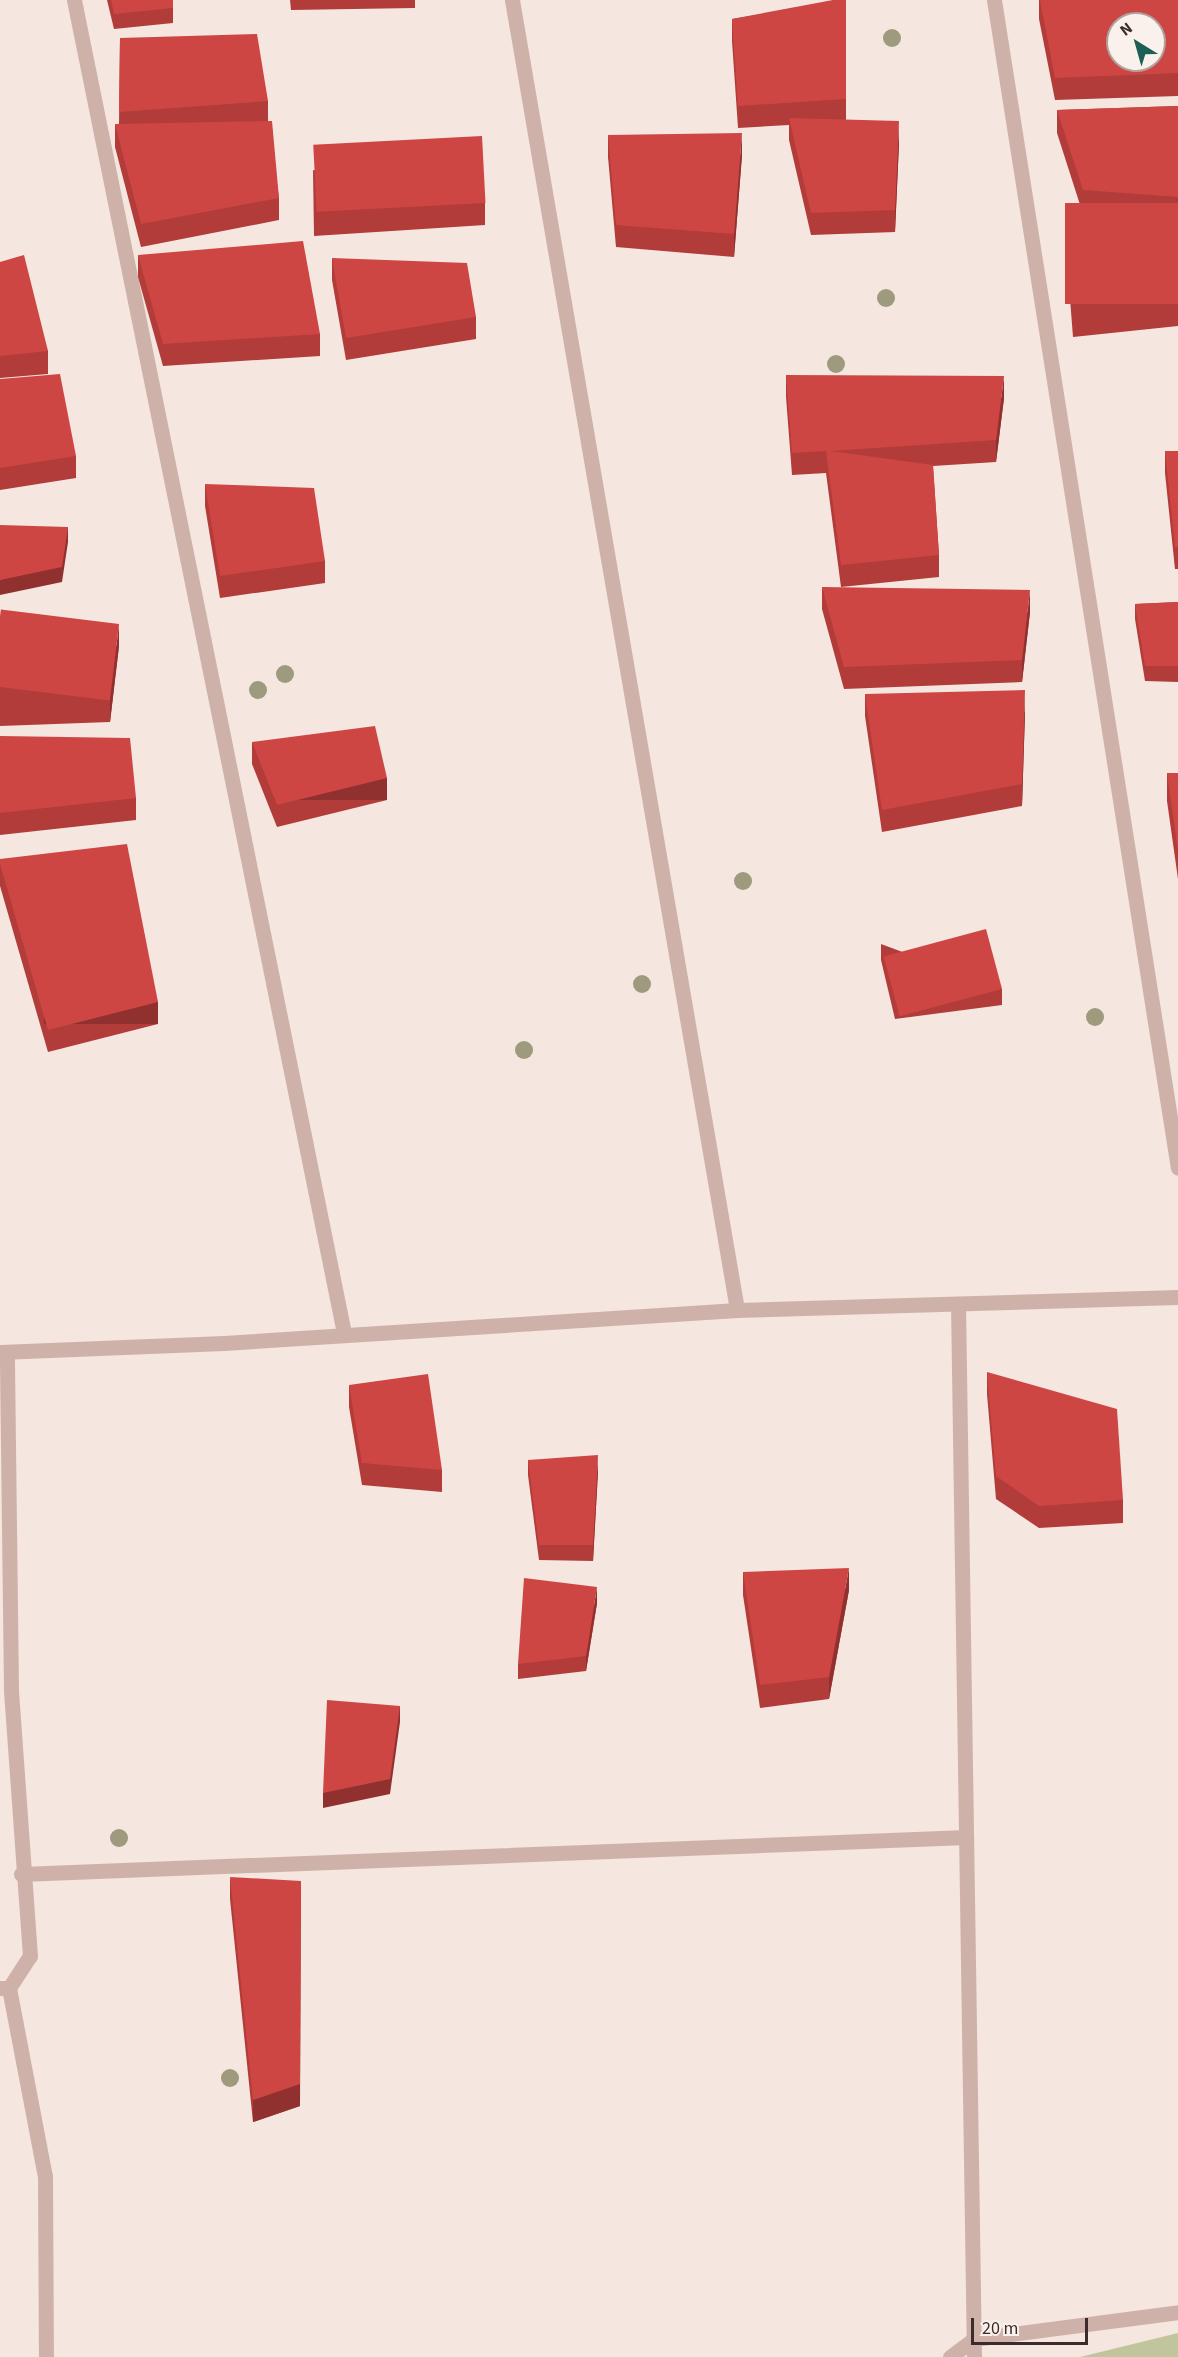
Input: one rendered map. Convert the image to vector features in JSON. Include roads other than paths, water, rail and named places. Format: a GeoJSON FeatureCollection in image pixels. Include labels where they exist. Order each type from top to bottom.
{"type":"FeatureCollection","features":[{"type":"Feature","properties":{"kind":"street"},"geometry":{"type":"LineString","coordinates":[[74,0],[344,1333]]}},
{"type":"Feature","properties":{"kind":"street"},"geometry":{"type":"LineString","coordinates":[[512,0],[737,1310]]}},
{"type":"Feature","properties":{"kind":"street"},"geometry":{"type":"LineString","coordinates":[[994,0],[1178,1168]]}},
{"type":"Feature","properties":{"kind":"street"},"geometry":{"type":"LineString","coordinates":[[46,2357],[45,2176],[5,1988],[30,1956],[6,1690],[3,1352],[224,1343],[344,1333],[737,1310],[1178,1297]]}},
{"type":"Feature","properties":{"kind":"street"},"geometry":{"type":"LineString","coordinates":[[958,1304],[974,2357]]}},
{"type":"Feature","properties":{"kind":"street"},"geometry":{"type":"LineString","coordinates":[[21,1874],[966,1837]]}},
{"type":"Feature","properties":{"kind":"street"},"geometry":{"type":"LineString","coordinates":[[950,2357],[974,2339],[1178,2312]]}}]}
